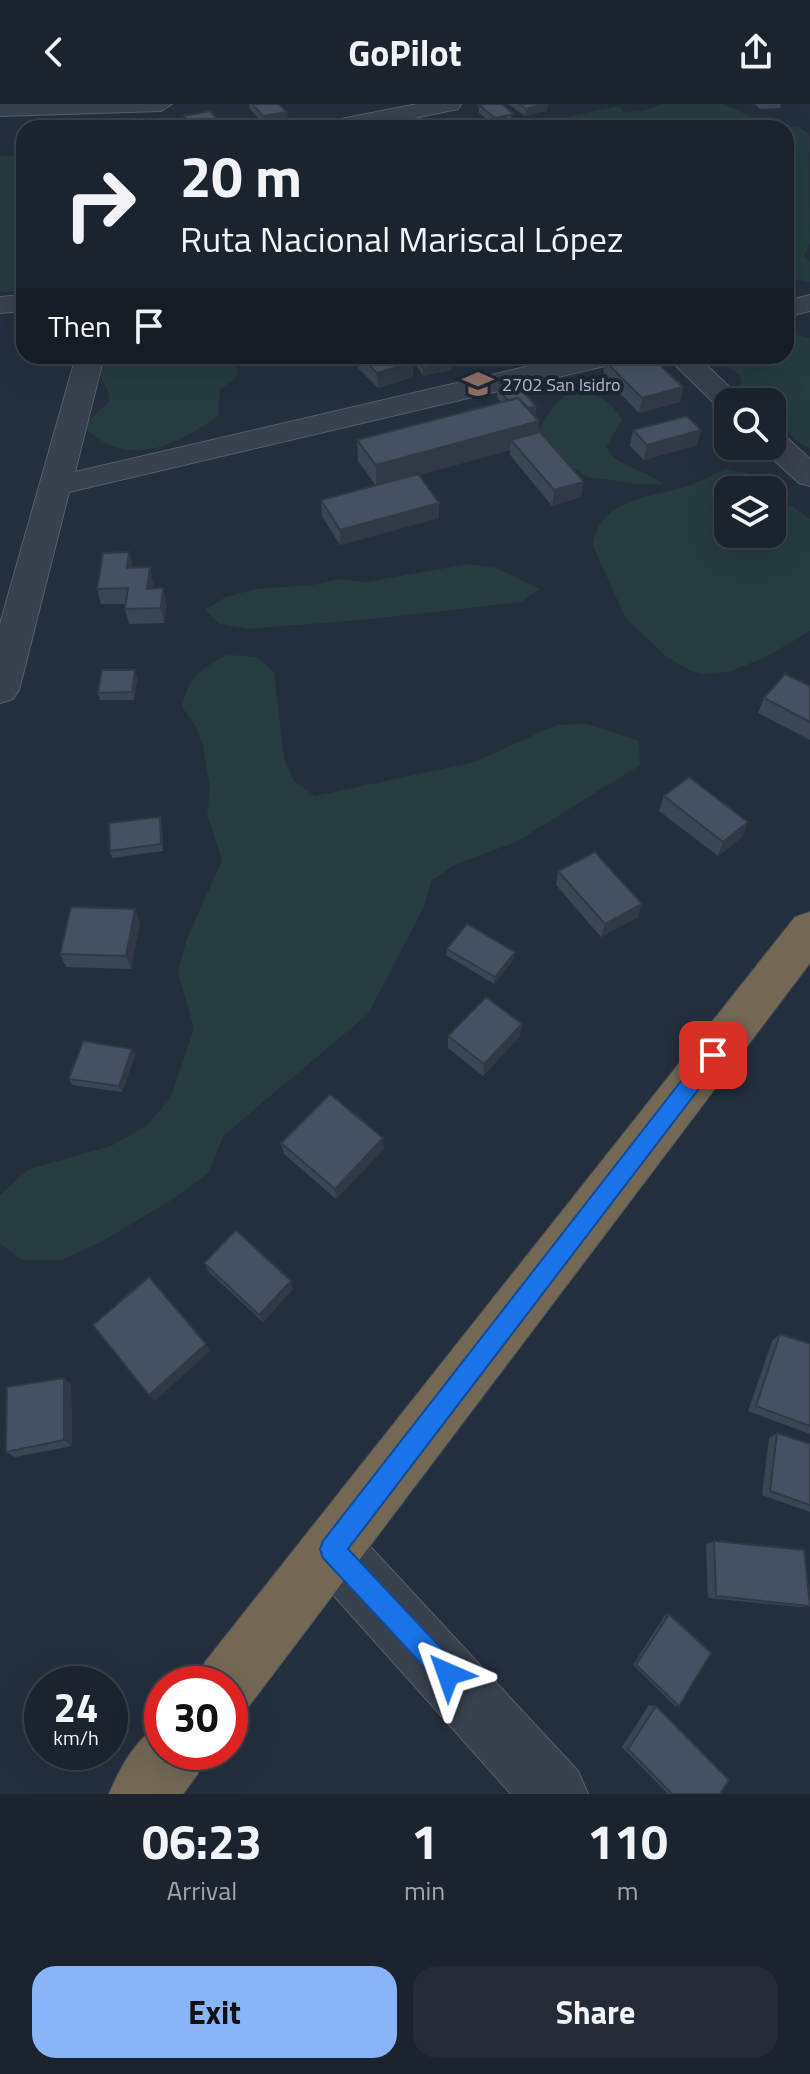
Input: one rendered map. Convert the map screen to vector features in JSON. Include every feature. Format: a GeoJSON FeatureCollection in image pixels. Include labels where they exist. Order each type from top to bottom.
{"type":"FeatureCollection","features":[{"type":"Feature","properties":{"kind":"highway"},"geometry":{"type":"LineString","coordinates":[[241,1666],[810,930]]}},
{"type":"Feature","properties":{"kind":"highway"},"geometry":{"type":"LineString","coordinates":[[142,1794],[160,1770]]}},
{"type":"Feature","properties":{"kind":"street"},"geometry":{"type":"LineString","coordinates":[[376,120],[450,104]]}},
{"type":"Feature","properties":{"kind":"street"},"geometry":{"type":"LineString","coordinates":[[0,109],[157,115]]}},
{"type":"Feature","properties":{"kind":"street"},"geometry":{"type":"LineString","coordinates":[[117,120],[157,115]]}},
{"type":"Feature","properties":{"kind":"street"},"geometry":{"type":"LineString","coordinates":[[0,690],[88,364]]}},
{"type":"Feature","properties":{"kind":"street"},"geometry":{"type":"LineString","coordinates":[[55,486],[575,364]]}},
{"type":"Feature","properties":{"kind":"street"},"geometry":{"type":"LineString","coordinates":[[689,364],[715,388]]}},
{"type":"Feature","properties":{"kind":"street"},"geometry":{"type":"LineString","coordinates":[[786,454],[810,476]]}},
{"type":"Feature","properties":{"kind":"street"},"geometry":{"type":"LineString","coordinates":[[332,1549],[555,1794]]}},
{"type":"Feature","properties":{"kind":"green space"},"geometry":{"type":"Polygon","coordinates":[[[663,104],[724,104],[758,120],[557,120],[619,106],[624,112],[643,111],[663,104]]]}},
{"type":"Feature","properties":{"kind":"green space"},"geometry":{"type":"Polygon","coordinates":[[[794,126],[809,134],[810,243],[804,256],[810,262],[810,282],[794,279],[794,126]]]}},
{"type":"Feature","properties":{"kind":"green space"},"geometry":{"type":"Polygon","coordinates":[[[16,155],[16,291],[0,292],[0,156],[16,155]]]}},
{"type":"Feature","properties":{"kind":"green space"},"geometry":{"type":"Polygon","coordinates":[[[794,334],[810,338],[810,448],[792,437],[788,428],[786,388],[741,388],[739,375],[723,364],[794,364],[794,334]]]}},
{"type":"Feature","properties":{"kind":"green space"},"geometry":{"type":"Polygon","coordinates":[[[103,364],[234,364],[238,372],[235,379],[220,389],[218,416],[168,444],[135,451],[102,441],[85,428],[88,421],[109,402],[110,396],[98,371],[103,364]]]}},
{"type":"Feature","properties":{"kind":"green space"},"geometry":{"type":"Polygon","coordinates":[[[577,390],[604,399],[622,420],[606,447],[611,454],[663,484],[588,477],[560,460],[537,435],[553,408],[577,390]]]}},
{"type":"Feature","properties":{"kind":"green space"},"geometry":{"type":"Polygon","coordinates":[[[725,469],[763,476],[714,476],[714,548],[786,548],[786,502],[810,519],[810,631],[766,657],[731,671],[704,674],[690,671],[666,656],[626,619],[593,546],[597,530],[615,509],[690,485],[725,469]]]}},
{"type":"Feature","properties":{"kind":"green space"},"geometry":{"type":"Polygon","coordinates":[[[468,564],[496,568],[539,589],[522,602],[247,629],[220,624],[205,610],[226,597],[255,589],[312,585],[339,579],[366,582],[468,564]]]}},
{"type":"Feature","properties":{"kind":"green space"},"geometry":{"type":"Polygon","coordinates":[[[228,655],[257,657],[274,672],[284,758],[293,780],[315,796],[475,762],[556,725],[587,724],[639,741],[640,765],[516,842],[456,864],[431,881],[424,907],[368,1014],[224,1135],[208,1173],[176,1197],[101,1242],[61,1260],[21,1260],[0,1243],[0,1195],[29,1169],[111,1146],[146,1126],[170,1099],[194,1029],[178,972],[186,941],[222,860],[207,814],[210,790],[203,745],[195,725],[182,707],[188,688],[198,674],[228,655]]]}},
{"type":"Feature","properties":{"kind":"building"},"geometry":{"type":"Polygon","coordinates":[[[252,104],[279,104],[287,112],[263,116],[252,104]]]}},
{"type":"Feature","properties":{"kind":"building"},"geometry":{"type":"Polygon","coordinates":[[[502,104],[514,114],[495,118],[479,105],[502,104]]]}},
{"type":"Feature","properties":{"kind":"building"},"geometry":{"type":"Polygon","coordinates":[[[519,104],[544,104],[526,109],[519,104]]]}},
{"type":"Feature","properties":{"kind":"building"},"geometry":{"type":"Polygon","coordinates":[[[210,111],[218,120],[187,120],[184,116],[210,111]]]}},
{"type":"Feature","properties":{"kind":"building"},"geometry":{"type":"Polygon","coordinates":[[[510,116],[515,120],[491,120],[510,116]]]}},
{"type":"Feature","properties":{"kind":"building"},"geometry":{"type":"Polygon","coordinates":[[[368,364],[406,364],[377,373],[368,364]]]}},
{"type":"Feature","properties":{"kind":"building"},"geometry":{"type":"Polygon","coordinates":[[[420,364],[442,364],[423,368],[420,364]]]}},
{"type":"Feature","properties":{"kind":"building"},"geometry":{"type":"Polygon","coordinates":[[[608,364],[659,364],[683,387],[642,398],[608,364]]]}},
{"type":"Feature","properties":{"kind":"building"},"geometry":{"type":"Polygon","coordinates":[[[516,384],[536,406],[528,408],[518,398],[508,400],[497,389],[516,384]]]}},
{"type":"Feature","properties":{"kind":"building"},"geometry":{"type":"Polygon","coordinates":[[[518,398],[539,421],[376,465],[357,440],[518,398]]]}},
{"type":"Feature","properties":{"kind":"building"},"geometry":{"type":"Polygon","coordinates":[[[687,416],[701,430],[647,445],[633,430],[687,416]]]}},
{"type":"Feature","properties":{"kind":"building"},"geometry":{"type":"Polygon","coordinates":[[[540,432],[584,482],[554,490],[511,440],[540,432]]]}},
{"type":"Feature","properties":{"kind":"building"},"geometry":{"type":"Polygon","coordinates":[[[418,474],[439,503],[340,530],[321,500],[418,474]]]}},
{"type":"Feature","properties":{"kind":"building"},"geometry":{"type":"Polygon","coordinates":[[[129,552],[127,568],[150,567],[147,589],[163,588],[161,608],[125,609],[128,588],[97,589],[103,553],[129,552]]]}},
{"type":"Feature","properties":{"kind":"building"},"geometry":{"type":"Polygon","coordinates":[[[102,670],[135,670],[132,692],[98,693],[102,670]]]}},
{"type":"Feature","properties":{"kind":"building"},"geometry":{"type":"Polygon","coordinates":[[[785,674],[810,686],[810,722],[764,698],[785,674]]]}},
{"type":"Feature","properties":{"kind":"building"},"geometry":{"type":"Polygon","coordinates":[[[689,777],[748,822],[723,842],[664,796],[689,777]]]}},
{"type":"Feature","properties":{"kind":"building"},"geometry":{"type":"Polygon","coordinates":[[[160,817],[161,844],[110,851],[109,823],[160,817]]]}},
{"type":"Feature","properties":{"kind":"building"},"geometry":{"type":"Polygon","coordinates":[[[595,852],[642,904],[605,924],[558,871],[595,852]]]}},
{"type":"Feature","properties":{"kind":"building"},"geometry":{"type":"Polygon","coordinates":[[[71,907],[135,909],[126,956],[60,954],[71,907]]]}},
{"type":"Feature","properties":{"kind":"building"},"geometry":{"type":"Polygon","coordinates":[[[467,924],[515,952],[495,977],[447,949],[467,924]]]}},
{"type":"Feature","properties":{"kind":"building"},"geometry":{"type":"Polygon","coordinates":[[[486,997],[522,1024],[484,1064],[448,1036],[486,997]]]}},
{"type":"Feature","properties":{"kind":"building"},"geometry":{"type":"Polygon","coordinates":[[[83,1041],[132,1049],[119,1086],[69,1079],[83,1041]]]}},
{"type":"Feature","properties":{"kind":"building"},"geometry":{"type":"Polygon","coordinates":[[[330,1094],[383,1138],[335,1189],[281,1143],[330,1094]]]}},
{"type":"Feature","properties":{"kind":"building"},"geometry":{"type":"Polygon","coordinates":[[[236,1230],[291,1281],[259,1315],[204,1263],[236,1230]]]}},
{"type":"Feature","properties":{"kind":"building"},"geometry":{"type":"Polygon","coordinates":[[[149,1277],[206,1344],[149,1395],[93,1325],[149,1277]]]}},
{"type":"Feature","properties":{"kind":"building"},"geometry":{"type":"Polygon","coordinates":[[[780,1334],[810,1344],[810,1426],[756,1406],[780,1334]]]}},
{"type":"Feature","properties":{"kind":"building"},"geometry":{"type":"Polygon","coordinates":[[[64,1378],[64,1440],[6,1452],[7,1387],[64,1378]]]}},
{"type":"Feature","properties":{"kind":"building"},"geometry":{"type":"Polygon","coordinates":[[[777,1433],[810,1444],[810,1505],[770,1491],[777,1433]]]}},
{"type":"Feature","properties":{"kind":"building"},"geometry":{"type":"Polygon","coordinates":[[[714,1541],[804,1550],[810,1606],[716,1596],[714,1541]]]}},
{"type":"Feature","properties":{"kind":"building"},"geometry":{"type":"Polygon","coordinates":[[[669,1614],[711,1653],[679,1706],[636,1665],[669,1614]]]}},
{"type":"Feature","properties":{"kind":"building"},"geometry":{"type":"Polygon","coordinates":[[[656,1706],[729,1780],[720,1794],[672,1794],[628,1749],[656,1706]]]}},
{"type":"Feature","properties":{"kind":"place","name":"2702 San Isidro"},"geometry":{"type":"Point","coordinates":[478,384]}},
{"type":"Feature","properties":{"kind":"route"},"geometry":{"type":"LineString","coordinates":[[448,1674],[332,1549],[713,1055]]}}]}
